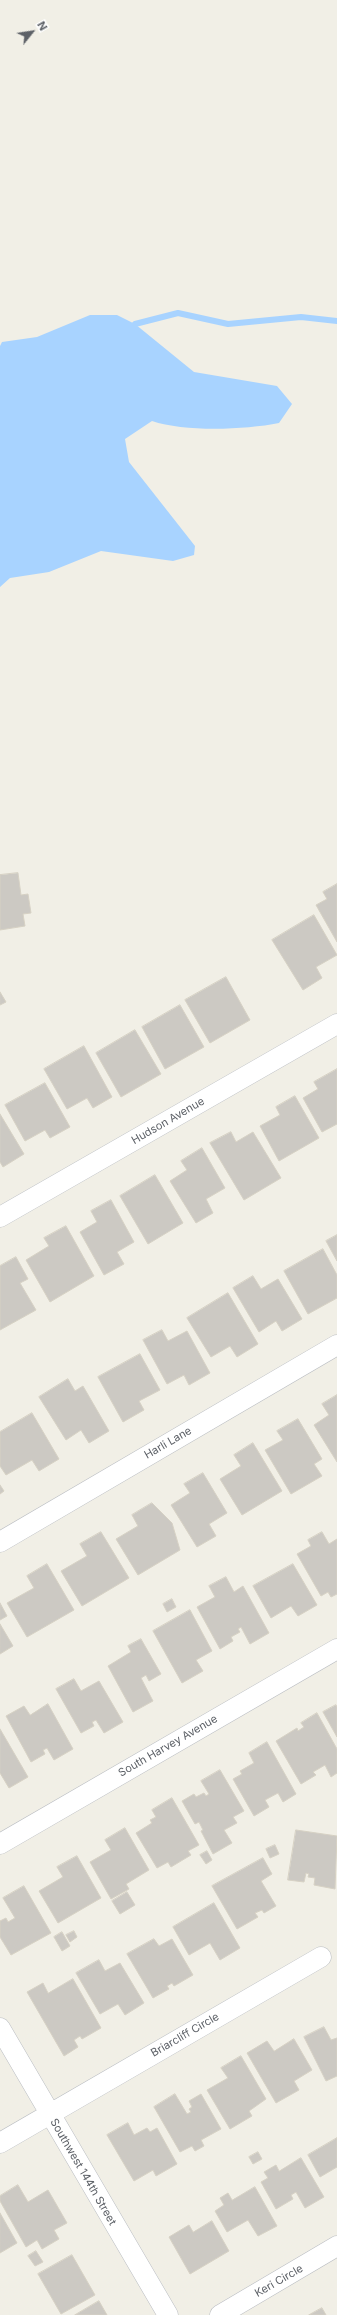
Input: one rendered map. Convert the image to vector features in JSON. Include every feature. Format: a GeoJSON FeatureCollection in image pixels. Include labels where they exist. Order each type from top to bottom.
{"type":"FeatureCollection","features":[{"type":"Feature","properties":{"kind":"street","name":"Hudson Avenue"},"geometry":{"type":"LineString","coordinates":[[0,1217],[337,1024]]}},
{"type":"Feature","properties":{"kind":"street","name":"Harli Lane"},"geometry":{"type":"LineString","coordinates":[[0,1542],[337,1345]]}},
{"type":"Feature","properties":{"kind":"street","name":"South Harvey Avenue"},"geometry":{"type":"LineString","coordinates":[[0,1844],[337,1649]]}},
{"type":"Feature","properties":{"kind":"street","name":"Briarcliff Circle"},"geometry":{"type":"LineString","coordinates":[[0,2143],[321,1957]]}},
{"type":"Feature","properties":{"kind":"street","name":"Southwest 144th Street"},"geometry":{"type":"LineString","coordinates":[[0,2028],[168,2315]]}},
{"type":"Feature","properties":{"kind":"street","name":"Keri Circle"},"geometry":{"type":"LineString","coordinates":[[220,2315],[337,2246]]}},
{"type":"Feature","properties":{"kind":"water"},"geometry":{"type":"Polygon","coordinates":[[[90,315],[117,315],[135,324],[194,372],[277,386],[292,404],[279,423],[249,427],[214,429],[180,427],[152,421],[125,439],[129,462],[195,546],[194,555],[173,561],[101,551],[49,572],[10,578],[0,587],[0,346],[2,342],[37,337],[90,315]]]}},
{"type":"Feature","properties":{"kind":"building"},"geometry":{"type":"Polygon","coordinates":[[[18,873],[21,895],[28,894],[31,913],[23,914],[25,926],[0,930],[0,875],[18,873]]]}},
{"type":"Feature","properties":{"kind":"building"},"geometry":{"type":"Polygon","coordinates":[[[337,884],[337,942],[316,905],[327,899],[323,892],[337,884]]]}},
{"type":"Feature","properties":{"kind":"building"},"geometry":{"type":"Polygon","coordinates":[[[314,915],[337,955],[316,967],[322,978],[303,990],[272,940],[314,915]]]}},
{"type":"Feature","properties":{"kind":"building"},"geometry":{"type":"Polygon","coordinates":[[[226,977],[250,1020],[210,1043],[185,1000],[226,977]]]}},
{"type":"Feature","properties":{"kind":"building"},"geometry":{"type":"Polygon","coordinates":[[[0,992],[6,1002],[0,1005],[0,992]]]}},
{"type":"Feature","properties":{"kind":"building"},"geometry":{"type":"Polygon","coordinates":[[[180,1005],[204,1047],[165,1069],[142,1027],[180,1005]]]}},
{"type":"Feature","properties":{"kind":"building"},"geometry":{"type":"Polygon","coordinates":[[[135,1030],[161,1074],[121,1097],[96,1053],[135,1030]]]}},
{"type":"Feature","properties":{"kind":"building"},"geometry":{"type":"Polygon","coordinates":[[[84,1046],[112,1097],[93,1108],[87,1098],[67,1109],[44,1069],[84,1046]]]}},
{"type":"Feature","properties":{"kind":"building"},"geometry":{"type":"Polygon","coordinates":[[[337,1069],[337,1124],[322,1132],[303,1098],[318,1089],[314,1082],[337,1069]]]}},
{"type":"Feature","properties":{"kind":"building"},"geometry":{"type":"Polygon","coordinates":[[[45,1083],[70,1127],[50,1138],[45,1130],[25,1141],[5,1105],[45,1083]]]}},
{"type":"Feature","properties":{"kind":"building"},"geometry":{"type":"Polygon","coordinates":[[[295,1096],[319,1138],[279,1161],[260,1126],[280,1115],[276,1107],[295,1096]]]}},
{"type":"Feature","properties":{"kind":"building"},"geometry":{"type":"Polygon","coordinates":[[[0,1114],[24,1154],[3,1167],[0,1162],[0,1114]]]}},
{"type":"Feature","properties":{"kind":"building"},"geometry":{"type":"Polygon","coordinates":[[[231,1132],[236,1142],[253,1132],[281,1178],[244,1200],[210,1143],[231,1132]]]}},
{"type":"Feature","properties":{"kind":"building"},"geometry":{"type":"Polygon","coordinates":[[[202,1148],[225,1188],[206,1199],[213,1213],[196,1223],[170,1181],[187,1170],[181,1161],[202,1148]]]}},
{"type":"Feature","properties":{"kind":"building"},"geometry":{"type":"Polygon","coordinates":[[[155,1175],[183,1223],[148,1244],[120,1196],[155,1175]]]}},
{"type":"Feature","properties":{"kind":"building"},"geometry":{"type":"Polygon","coordinates":[[[111,1200],[134,1242],[117,1252],[124,1264],[104,1275],[80,1232],[97,1222],[91,1211],[111,1200]]]}},
{"type":"Feature","properties":{"kind":"building"},"geometry":{"type":"Polygon","coordinates":[[[66,1226],[94,1276],[50,1302],[26,1260],[49,1246],[44,1238],[66,1226]]]}},
{"type":"Feature","properties":{"kind":"building"},"geometry":{"type":"Polygon","coordinates":[[[337,1235],[337,1261],[326,1241],[337,1235]]]}},
{"type":"Feature","properties":{"kind":"building"},"geometry":{"type":"Polygon","coordinates":[[[323,1249],[337,1275],[337,1298],[308,1314],[284,1271],[323,1249]]]}},
{"type":"Feature","properties":{"kind":"building"},"geometry":{"type":"Polygon","coordinates":[[[16,1257],[28,1279],[20,1283],[36,1310],[0,1330],[0,1266],[16,1257]]]}},
{"type":"Feature","properties":{"kind":"building"},"geometry":{"type":"Polygon","coordinates":[[[253,1276],[261,1289],[278,1279],[302,1319],[282,1331],[276,1321],[259,1332],[233,1288],[253,1276]]]}},
{"type":"Feature","properties":{"kind":"building"},"geometry":{"type":"Polygon","coordinates":[[[228,1293],[258,1344],[237,1357],[230,1346],[211,1357],[187,1318],[228,1293]]]}},
{"type":"Feature","properties":{"kind":"building"},"geometry":{"type":"Polygon","coordinates":[[[162,1330],[168,1341],[187,1331],[210,1373],[189,1385],[184,1375],[167,1384],[143,1340],[162,1330]]]}},
{"type":"Feature","properties":{"kind":"building"},"geometry":{"type":"Polygon","coordinates":[[[140,1354],[160,1390],[139,1401],[144,1410],[123,1422],[98,1377],[140,1354]]]}},
{"type":"Feature","properties":{"kind":"building"},"geometry":{"type":"Polygon","coordinates":[[[68,1379],[75,1391],[83,1386],[109,1431],[89,1443],[81,1430],[66,1440],[39,1397],[68,1379]]]}},
{"type":"Feature","properties":{"kind":"building"},"geometry":{"type":"Polygon","coordinates":[[[337,1395],[337,1462],[314,1425],[329,1415],[322,1404],[337,1395]]]}},
{"type":"Feature","properties":{"kind":"building"},"geometry":{"type":"Polygon","coordinates":[[[32,1413],[59,1459],[39,1471],[32,1460],[6,1475],[0,1466],[0,1432],[32,1413]]]}},
{"type":"Feature","properties":{"kind":"building"},"geometry":{"type":"Polygon","coordinates":[[[298,1419],[322,1459],[314,1464],[322,1476],[291,1494],[265,1450],[283,1440],[277,1431],[298,1419]]]}},
{"type":"Feature","properties":{"kind":"building"},"geometry":{"type":"Polygon","coordinates":[[[253,1443],[282,1491],[242,1515],[220,1479],[241,1466],[234,1455],[253,1443]]]}},
{"type":"Feature","properties":{"kind":"building"},"geometry":{"type":"Polygon","coordinates":[[[203,1473],[227,1513],[209,1524],[216,1536],[197,1547],[171,1505],[190,1493],[184,1484],[203,1473]]]}},
{"type":"Feature","properties":{"kind":"building"},"geometry":{"type":"Polygon","coordinates":[[[0,1485],[4,1491],[0,1494],[0,1485]]]}},
{"type":"Feature","properties":{"kind":"building"},"geometry":{"type":"Polygon","coordinates":[[[152,1503],[172,1523],[180,1550],[138,1575],[116,1539],[138,1526],[132,1515],[152,1503]]]}},
{"type":"Feature","properties":{"kind":"building"},"geometry":{"type":"Polygon","coordinates":[[[101,1532],[129,1578],[82,1606],[61,1571],[87,1556],[80,1544],[101,1532]]]}},
{"type":"Feature","properties":{"kind":"building"},"geometry":{"type":"Polygon","coordinates":[[[322,1532],[329,1544],[337,1539],[337,1594],[331,1597],[328,1592],[321,1596],[297,1554],[311,1546],[308,1540],[322,1532]]]}},
{"type":"Feature","properties":{"kind":"building"},"geometry":{"type":"Polygon","coordinates":[[[47,1564],[74,1610],[27,1637],[7,1603],[34,1588],[27,1576],[47,1564]]]}},
{"type":"Feature","properties":{"kind":"building"},"geometry":{"type":"Polygon","coordinates":[[[293,1564],[317,1605],[298,1616],[291,1606],[271,1618],[253,1586],[293,1564]]]}},
{"type":"Feature","properties":{"kind":"building"},"geometry":{"type":"Polygon","coordinates":[[[226,1577],[234,1592],[243,1586],[269,1633],[250,1644],[241,1627],[238,1629],[240,1632],[231,1637],[233,1641],[220,1649],[197,1607],[215,1597],[209,1586],[226,1577]]]}},
{"type":"Feature","properties":{"kind":"building"},"geometry":{"type":"Polygon","coordinates":[[[172,1599],[176,1607],[167,1612],[163,1604],[172,1599]]]}},
{"type":"Feature","properties":{"kind":"building"},"geometry":{"type":"Polygon","coordinates":[[[0,1603],[7,1616],[0,1620],[0,1603]]]}},
{"type":"Feature","properties":{"kind":"building"},"geometry":{"type":"Polygon","coordinates":[[[190,1610],[212,1651],[196,1660],[203,1671],[182,1683],[153,1631],[190,1610]]]}},
{"type":"Feature","properties":{"kind":"building"},"geometry":{"type":"Polygon","coordinates":[[[0,1624],[13,1646],[0,1654],[0,1624]]]}},
{"type":"Feature","properties":{"kind":"building"},"geometry":{"type":"Polygon","coordinates":[[[141,1639],[161,1674],[149,1681],[146,1675],[141,1678],[153,1701],[133,1712],[108,1666],[131,1652],[128,1646],[141,1639]]]}},
{"type":"Feature","properties":{"kind":"building"},"geometry":{"type":"Polygon","coordinates":[[[74,1679],[81,1691],[99,1681],[123,1722],[104,1733],[96,1720],[92,1722],[94,1726],[81,1733],[56,1689],[74,1679]]]}},
{"type":"Feature","properties":{"kind":"building"},"geometry":{"type":"Polygon","coordinates":[[[48,1704],[73,1749],[54,1760],[47,1748],[43,1750],[45,1754],[31,1762],[6,1716],[24,1706],[30,1715],[48,1704]]]}},
{"type":"Feature","properties":{"kind":"building"},"geometry":{"type":"Polygon","coordinates":[[[336,1705],[337,1707],[337,1737],[323,1712],[336,1705]]]}},
{"type":"Feature","properties":{"kind":"building"},"geometry":{"type":"Polygon","coordinates":[[[317,1713],[337,1749],[337,1773],[331,1777],[325,1765],[313,1772],[316,1775],[301,1784],[276,1741],[297,1728],[298,1731],[304,1727],[301,1723],[317,1713]]]}},
{"type":"Feature","properties":{"kind":"building"},"geometry":{"type":"Polygon","coordinates":[[[0,1729],[28,1777],[9,1788],[0,1773],[0,1729]]]}},
{"type":"Feature","properties":{"kind":"building"},"geometry":{"type":"Polygon","coordinates":[[[267,1742],[296,1794],[283,1802],[278,1793],[265,1800],[269,1807],[254,1816],[233,1779],[242,1774],[240,1771],[254,1763],[249,1753],[267,1742]]]}},
{"type":"Feature","properties":{"kind":"building"},"geometry":{"type":"Polygon","coordinates":[[[220,1770],[244,1811],[233,1817],[237,1823],[224,1830],[232,1843],[213,1854],[201,1831],[203,1830],[199,1822],[195,1824],[182,1801],[194,1794],[196,1797],[204,1793],[206,1796],[209,1794],[201,1781],[220,1770]]]}},
{"type":"Feature","properties":{"kind":"building"},"geometry":{"type":"Polygon","coordinates":[[[172,1798],[199,1845],[188,1851],[191,1855],[171,1867],[168,1862],[157,1868],[136,1833],[152,1823],[150,1820],[156,1817],[152,1810],[172,1798]]]}},
{"type":"Feature","properties":{"kind":"building"},"geometry":{"type":"Polygon","coordinates":[[[125,1828],[149,1870],[126,1884],[129,1889],[111,1899],[90,1862],[111,1850],[105,1840],[125,1828]]]}},
{"type":"Feature","properties":{"kind":"building"},"geometry":{"type":"Polygon","coordinates":[[[296,1830],[337,1836],[335,1889],[314,1885],[315,1878],[308,1877],[309,1874],[306,1873],[304,1882],[288,1880],[296,1830]]]}},
{"type":"Feature","properties":{"kind":"building"},"geometry":{"type":"Polygon","coordinates":[[[275,1845],[279,1854],[270,1858],[266,1849],[275,1845]]]}},
{"type":"Feature","properties":{"kind":"building"},"geometry":{"type":"Polygon","coordinates":[[[207,1851],[212,1860],[206,1864],[200,1855],[207,1851]]]}},
{"type":"Feature","properties":{"kind":"building"},"geometry":{"type":"Polygon","coordinates":[[[77,1856],[101,1898],[58,1923],[39,1891],[63,1877],[57,1867],[77,1856]]]}},
{"type":"Feature","properties":{"kind":"building"},"geometry":{"type":"Polygon","coordinates":[[[263,1858],[272,1874],[261,1881],[276,1906],[264,1913],[262,1910],[255,1913],[258,1917],[237,1929],[212,1886],[263,1858]]]}},
{"type":"Feature","properties":{"kind":"building"},"geometry":{"type":"Polygon","coordinates":[[[24,1886],[51,1933],[11,1955],[0,1937],[0,1921],[6,1918],[8,1922],[15,1918],[3,1898],[24,1886]]]}},
{"type":"Feature","properties":{"kind":"building"},"geometry":{"type":"Polygon","coordinates":[[[127,1892],[135,1905],[120,1914],[112,1901],[127,1892]]]}},
{"type":"Feature","properties":{"kind":"building"},"geometry":{"type":"Polygon","coordinates":[[[214,1903],[240,1948],[220,1960],[210,1943],[189,1955],[173,1927],[214,1903]]]}},
{"type":"Feature","properties":{"kind":"building"},"geometry":{"type":"Polygon","coordinates":[[[74,1931],[77,1937],[70,1942],[66,1935],[74,1931]]]}},
{"type":"Feature","properties":{"kind":"building"},"geometry":{"type":"Polygon","coordinates":[[[62,1932],[70,1946],[62,1951],[54,1937],[62,1932]]]}},
{"type":"Feature","properties":{"kind":"building"},"geometry":{"type":"Polygon","coordinates":[[[154,1939],[159,1946],[172,1939],[193,1975],[174,1986],[172,1983],[167,1986],[169,1989],[153,1998],[127,1954],[154,1939]]]}},
{"type":"Feature","properties":{"kind":"building"},"geometry":{"type":"Polygon","coordinates":[[[99,1960],[105,1971],[120,1963],[144,2003],[125,2015],[118,2004],[100,2014],[76,1973],[99,1960]]]}},
{"type":"Feature","properties":{"kind":"building"},"geometry":{"type":"Polygon","coordinates":[[[73,1979],[101,2028],[82,2039],[80,2036],[74,2040],[78,2047],[64,2056],[27,1992],[43,1983],[48,1993],[73,1979]]]}},
{"type":"Feature","properties":{"kind":"building"},"geometry":{"type":"Polygon","coordinates":[[[324,2027],[331,2040],[337,2038],[337,2076],[326,2081],[304,2037],[324,2027]]]}},
{"type":"Feature","properties":{"kind":"building"},"geometry":{"type":"Polygon","coordinates":[[[294,2039],[312,2070],[294,2081],[299,2090],[276,2103],[247,2053],[267,2041],[274,2051],[294,2039]]]}},
{"type":"Feature","properties":{"kind":"building"},"geometry":{"type":"Polygon","coordinates":[[[241,2056],[266,2099],[249,2111],[252,2116],[230,2129],[207,2090],[228,2078],[221,2068],[241,2056]]]}},
{"type":"Feature","properties":{"kind":"building"},"geometry":{"type":"Polygon","coordinates":[[[175,2094],[187,2114],[191,2112],[189,2109],[192,2107],[189,2101],[201,2094],[221,2129],[201,2140],[204,2146],[195,2151],[192,2146],[180,2152],[154,2107],[175,2094]]]}},
{"type":"Feature","properties":{"kind":"building"},"geometry":{"type":"Polygon","coordinates":[[[128,2123],[134,2135],[147,2128],[150,2132],[157,2128],[177,2164],[156,2176],[153,2170],[134,2181],[107,2135],[128,2123]]]}},
{"type":"Feature","properties":{"kind":"building"},"geometry":{"type":"Polygon","coordinates":[[[337,2138],[337,2167],[320,2177],[308,2155],[337,2138]]]}},
{"type":"Feature","properties":{"kind":"building"},"geometry":{"type":"Polygon","coordinates":[[[258,2152],[262,2159],[253,2164],[249,2157],[258,2152]]]}},
{"type":"Feature","properties":{"kind":"building"},"geometry":{"type":"Polygon","coordinates":[[[301,2158],[324,2197],[305,2208],[296,2192],[291,2195],[293,2199],[276,2209],[261,2182],[268,2178],[264,2172],[276,2165],[279,2171],[301,2158]]]}},
{"type":"Feature","properties":{"kind":"building"},"geometry":{"type":"Polygon","coordinates":[[[18,2185],[28,2202],[48,2190],[67,2223],[54,2230],[59,2239],[42,2249],[37,2240],[26,2247],[0,2201],[0,2196],[18,2185]]]}},
{"type":"Feature","properties":{"kind":"building"},"geometry":{"type":"Polygon","coordinates":[[[255,2187],[277,2226],[258,2236],[248,2220],[227,2232],[215,2211],[224,2205],[220,2198],[228,2193],[232,2200],[255,2187]]]}},
{"type":"Feature","properties":{"kind":"building"},"geometry":{"type":"Polygon","coordinates":[[[0,2213],[17,2243],[0,2253],[0,2213]]]}},
{"type":"Feature","properties":{"kind":"building"},"geometry":{"type":"Polygon","coordinates":[[[212,2221],[229,2251],[190,2274],[169,2237],[189,2225],[193,2232],[212,2221]]]}},
{"type":"Feature","properties":{"kind":"building"},"geometry":{"type":"Polygon","coordinates":[[[36,2251],[43,2262],[35,2266],[28,2256],[36,2251]]]}},
{"type":"Feature","properties":{"kind":"building"},"geometry":{"type":"Polygon","coordinates":[[[72,2255],[95,2295],[61,2314],[38,2274],[72,2255]]]}},
{"type":"Feature","properties":{"kind":"building"},"geometry":{"type":"Polygon","coordinates":[[[99,2301],[107,2315],[75,2315],[99,2301]]]}},
{"type":"Feature","properties":{"kind":"building"},"geometry":{"type":"Polygon","coordinates":[[[322,2308],[326,2315],[309,2315],[322,2308]]]}},
{"type":"Feature","properties":{"kind":"waterway"},"geometry":{"type":"LineString","coordinates":[[131,330],[135,324],[178,313],[228,324],[301,317],[337,321]]}}]}
